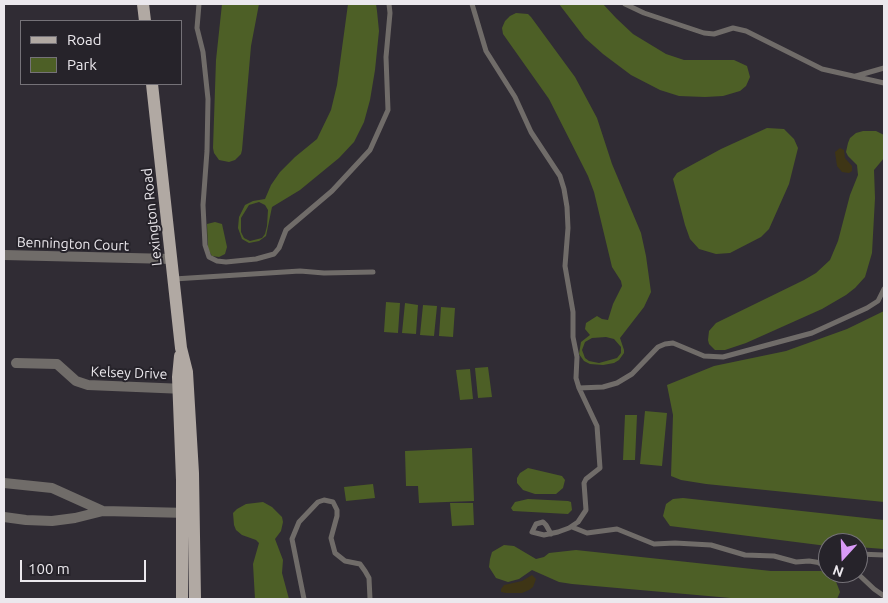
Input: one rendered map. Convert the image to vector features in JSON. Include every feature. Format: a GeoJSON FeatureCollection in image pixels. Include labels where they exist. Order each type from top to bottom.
{"type":"FeatureCollection","features":[{"type":"Feature","properties":{"kind":"main road"},"geometry":{"type":"LineString","coordinates":[[143,4],[145,20]]}},
{"type":"Feature","properties":{"kind":"main road","name":"Lexington Road"},"geometry":{"type":"LineString","coordinates":[[152,85],[172,258],[180,348],[187,372],[183,389],[188,513],[195,599]]}},
{"type":"Feature","properties":{"kind":"main road","name":"Lexington Road"},"geometry":{"type":"LineString","coordinates":[[182,599],[188,513]]}},
{"type":"Feature","properties":{"kind":"street","name":"Bennington Court"},"geometry":{"type":"LineString","coordinates":[[4,256],[172,258]]}},
{"type":"Feature","properties":{"kind":"street","name":"Kelsey Drive"},"geometry":{"type":"LineString","coordinates":[[16,363],[57,364],[76,381],[88,385],[183,389]]}},
{"type":"Feature","properties":{"kind":"street"},"geometry":{"type":"LineString","coordinates":[[4,483],[29,484],[52,488],[103,511]]}},
{"type":"Feature","properties":{"kind":"street"},"geometry":{"type":"LineString","coordinates":[[4,517],[52,522],[103,511],[188,513]]}},
{"type":"Feature","properties":{"kind":"lane"},"geometry":{"type":"LineString","coordinates":[[199,4],[197,28],[202,47],[208,98],[203,204],[205,249],[213,260],[226,262],[256,259],[274,254],[279,248],[286,230],[332,191],[370,150],[388,110],[386,56],[390,14],[389,4]]}},
{"type":"Feature","properties":{"kind":"lane"},"geometry":{"type":"LineString","coordinates":[[472,4],[486,50],[515,97],[532,132],[560,176],[567,207],[568,228],[565,272],[573,312],[573,337],[577,356],[576,378],[597,426],[600,468],[586,479],[584,483],[586,510],[578,522],[572,527],[551,534]]}},
{"type":"Feature","properties":{"kind":"lane"},"geometry":{"type":"LineString","coordinates":[[625,4],[644,13],[710,34],[733,28],[746,31],[813,65],[853,77],[884,83]]}},
{"type":"Feature","properties":{"kind":"lane"},"geometry":{"type":"LineString","coordinates":[[853,77],[884,68]]}},
{"type":"Feature","properties":{"kind":"lane"},"geometry":{"type":"LineString","coordinates":[[174,279],[300,271],[324,273],[373,272]]}},
{"type":"Feature","properties":{"kind":"lane"},"geometry":{"type":"LineString","coordinates":[[579,388],[603,387],[616,383],[632,374],[658,347],[666,344],[673,343],[704,356],[723,357],[812,333],[867,308],[878,301],[884,289]]}},
{"type":"Feature","properties":{"kind":"lane"},"geometry":{"type":"LineString","coordinates":[[304,599],[292,539],[299,522],[318,502],[324,500],[333,502],[337,510],[331,538],[335,553],[345,561],[360,564],[369,578],[370,599]]}},
{"type":"Feature","properties":{"kind":"lane"},"geometry":{"type":"LineString","coordinates":[[572,527],[587,533],[617,529],[654,544],[675,543],[711,546],[745,555],[774,556],[796,562],[818,563]]}},
{"type":"Feature","properties":{"kind":"lane"},"geometry":{"type":"LineString","coordinates":[[868,554],[884,555]]}},
{"type":"Feature","properties":{"kind":"lane"},"geometry":{"type":"LineString","coordinates":[[868,583],[884,596]]}},
{"type":"Feature","properties":{"kind":"green space"},"geometry":{"type":"Polygon","coordinates":[[[222,4],[259,4],[251,46],[242,150],[235,160],[229,162],[219,160],[213,148],[216,60],[222,4]]]}},
{"type":"Feature","properties":{"kind":"green space"},"geometry":{"type":"Polygon","coordinates":[[[348,4],[376,4],[379,31],[375,70],[364,122],[354,142],[339,158],[300,190],[272,207],[266,236],[259,241],[249,243],[242,239],[238,228],[239,217],[245,205],[253,201],[265,199],[271,185],[280,172],[317,139],[331,110],[337,85],[348,4]],[[259,202],[249,205],[241,218],[241,232],[244,238],[250,241],[262,238],[265,234],[268,210],[265,205],[259,202]]]}},
{"type":"Feature","properties":{"kind":"green space"},"geometry":{"type":"Polygon","coordinates":[[[559,4],[603,4],[633,34],[666,54],[684,60],[734,60],[747,66],[750,77],[746,86],[740,91],[723,96],[679,96],[660,90],[631,75],[603,54],[585,38],[559,4]]]}},
{"type":"Feature","properties":{"kind":"green space"},"geometry":{"type":"Polygon","coordinates":[[[516,13],[528,14],[575,77],[597,118],[612,164],[641,233],[651,292],[644,307],[620,338],[624,353],[614,363],[603,365],[590,364],[584,361],[579,354],[581,342],[590,335],[585,329],[586,323],[597,316],[608,320],[622,286],[621,281],[612,267],[594,192],[588,176],[549,99],[503,34],[502,28],[510,16],[516,13]],[[606,337],[592,338],[585,342],[582,350],[585,358],[599,363],[617,358],[621,353],[621,347],[614,339],[606,337]]]}},
{"type":"Feature","properties":{"kind":"green space"},"geometry":{"type":"Polygon","coordinates":[[[767,128],[784,129],[794,139],[798,148],[789,184],[769,229],[761,237],[730,253],[716,254],[699,249],[690,239],[673,179],[677,173],[721,149],[767,128]]]}},
{"type":"Feature","properties":{"kind":"green space"},"geometry":{"type":"Polygon","coordinates":[[[876,131],[884,135],[884,158],[874,170],[875,198],[872,253],[865,277],[846,295],[822,309],[746,343],[725,350],[715,350],[708,340],[709,331],[716,323],[804,280],[816,273],[830,260],[838,241],[850,195],[858,175],[857,165],[846,152],[848,143],[850,138],[856,133],[876,131]]]}},
{"type":"Feature","properties":{"kind":"green space"},"geometry":{"type":"Polygon","coordinates":[[[215,222],[222,224],[227,247],[225,254],[219,257],[212,256],[208,249],[207,224],[215,222]]]}},
{"type":"Feature","properties":{"kind":"green space"},"geometry":{"type":"Polygon","coordinates":[[[386,302],[400,303],[398,333],[384,332],[386,302]]]}},
{"type":"Feature","properties":{"kind":"green space"},"geometry":{"type":"Polygon","coordinates":[[[405,303],[418,305],[416,334],[402,333],[405,303]]]}},
{"type":"Feature","properties":{"kind":"green space"},"geometry":{"type":"Polygon","coordinates":[[[423,305],[437,306],[434,336],[420,335],[423,305]]]}},
{"type":"Feature","properties":{"kind":"green space"},"geometry":{"type":"Polygon","coordinates":[[[441,307],[455,308],[453,337],[439,336],[441,307]]]}},
{"type":"Feature","properties":{"kind":"green space"},"geometry":{"type":"Polygon","coordinates":[[[884,311],[884,502],[706,484],[681,480],[671,476],[673,415],[667,385],[714,366],[786,351],[847,329],[884,311]]]}},
{"type":"Feature","properties":{"kind":"green space"},"geometry":{"type":"Polygon","coordinates":[[[488,367],[492,397],[478,398],[475,368],[488,367]]]}},
{"type":"Feature","properties":{"kind":"green space"},"geometry":{"type":"Polygon","coordinates":[[[470,369],[473,399],[460,400],[456,370],[470,369]]]}},
{"type":"Feature","properties":{"kind":"green space"},"geometry":{"type":"Polygon","coordinates":[[[645,411],[667,413],[662,466],[640,464],[645,411]]]}},
{"type":"Feature","properties":{"kind":"green space"},"geometry":{"type":"Polygon","coordinates":[[[625,415],[637,415],[635,460],[623,460],[625,415]]]}},
{"type":"Feature","properties":{"kind":"green space"},"geometry":{"type":"Polygon","coordinates":[[[472,448],[474,501],[419,503],[418,486],[406,486],[405,451],[472,448]]]}},
{"type":"Feature","properties":{"kind":"green space"},"geometry":{"type":"Polygon","coordinates":[[[528,468],[562,476],[565,480],[563,488],[556,494],[535,494],[523,490],[517,483],[517,478],[520,473],[528,468]]]}},
{"type":"Feature","properties":{"kind":"green space"},"geometry":{"type":"Polygon","coordinates":[[[373,484],[375,498],[346,501],[344,487],[373,484]]]}},
{"type":"Feature","properties":{"kind":"green space"},"geometry":{"type":"Polygon","coordinates":[[[683,498],[884,520],[884,549],[868,548],[868,533],[818,533],[818,545],[670,526],[663,516],[666,504],[673,499],[683,498]]]}},
{"type":"Feature","properties":{"kind":"green space"},"geometry":{"type":"Polygon","coordinates":[[[528,499],[568,501],[571,502],[572,510],[568,514],[513,511],[511,508],[515,502],[528,499]]]}},
{"type":"Feature","properties":{"kind":"green space"},"geometry":{"type":"Polygon","coordinates":[[[263,502],[272,507],[282,517],[281,531],[275,539],[283,560],[282,573],[289,599],[255,599],[253,564],[259,543],[242,535],[236,530],[234,525],[233,513],[237,509],[246,504],[263,502]]]}},
{"type":"Feature","properties":{"kind":"green space"},"geometry":{"type":"Polygon","coordinates":[[[450,503],[473,503],[474,525],[452,526],[450,503]]]}},
{"type":"Feature","properties":{"kind":"green space"},"geometry":{"type":"Polygon","coordinates":[[[504,545],[514,546],[536,559],[544,557],[549,553],[576,550],[771,571],[818,571],[818,583],[837,583],[840,592],[837,599],[742,599],[572,584],[559,582],[532,570],[519,579],[508,582],[496,578],[489,567],[492,552],[504,545]]]}},
{"type":"Feature","properties":{"kind":"sand"},"geometry":{"type":"Polygon","coordinates":[[[840,148],[844,150],[845,158],[852,166],[852,171],[849,173],[842,172],[837,166],[835,152],[840,148]]]}},
{"type":"Feature","properties":{"kind":"sand"},"geometry":{"type":"Polygon","coordinates":[[[532,575],[536,579],[533,587],[529,590],[522,593],[501,592],[504,585],[522,581],[532,575]]]}}]}
